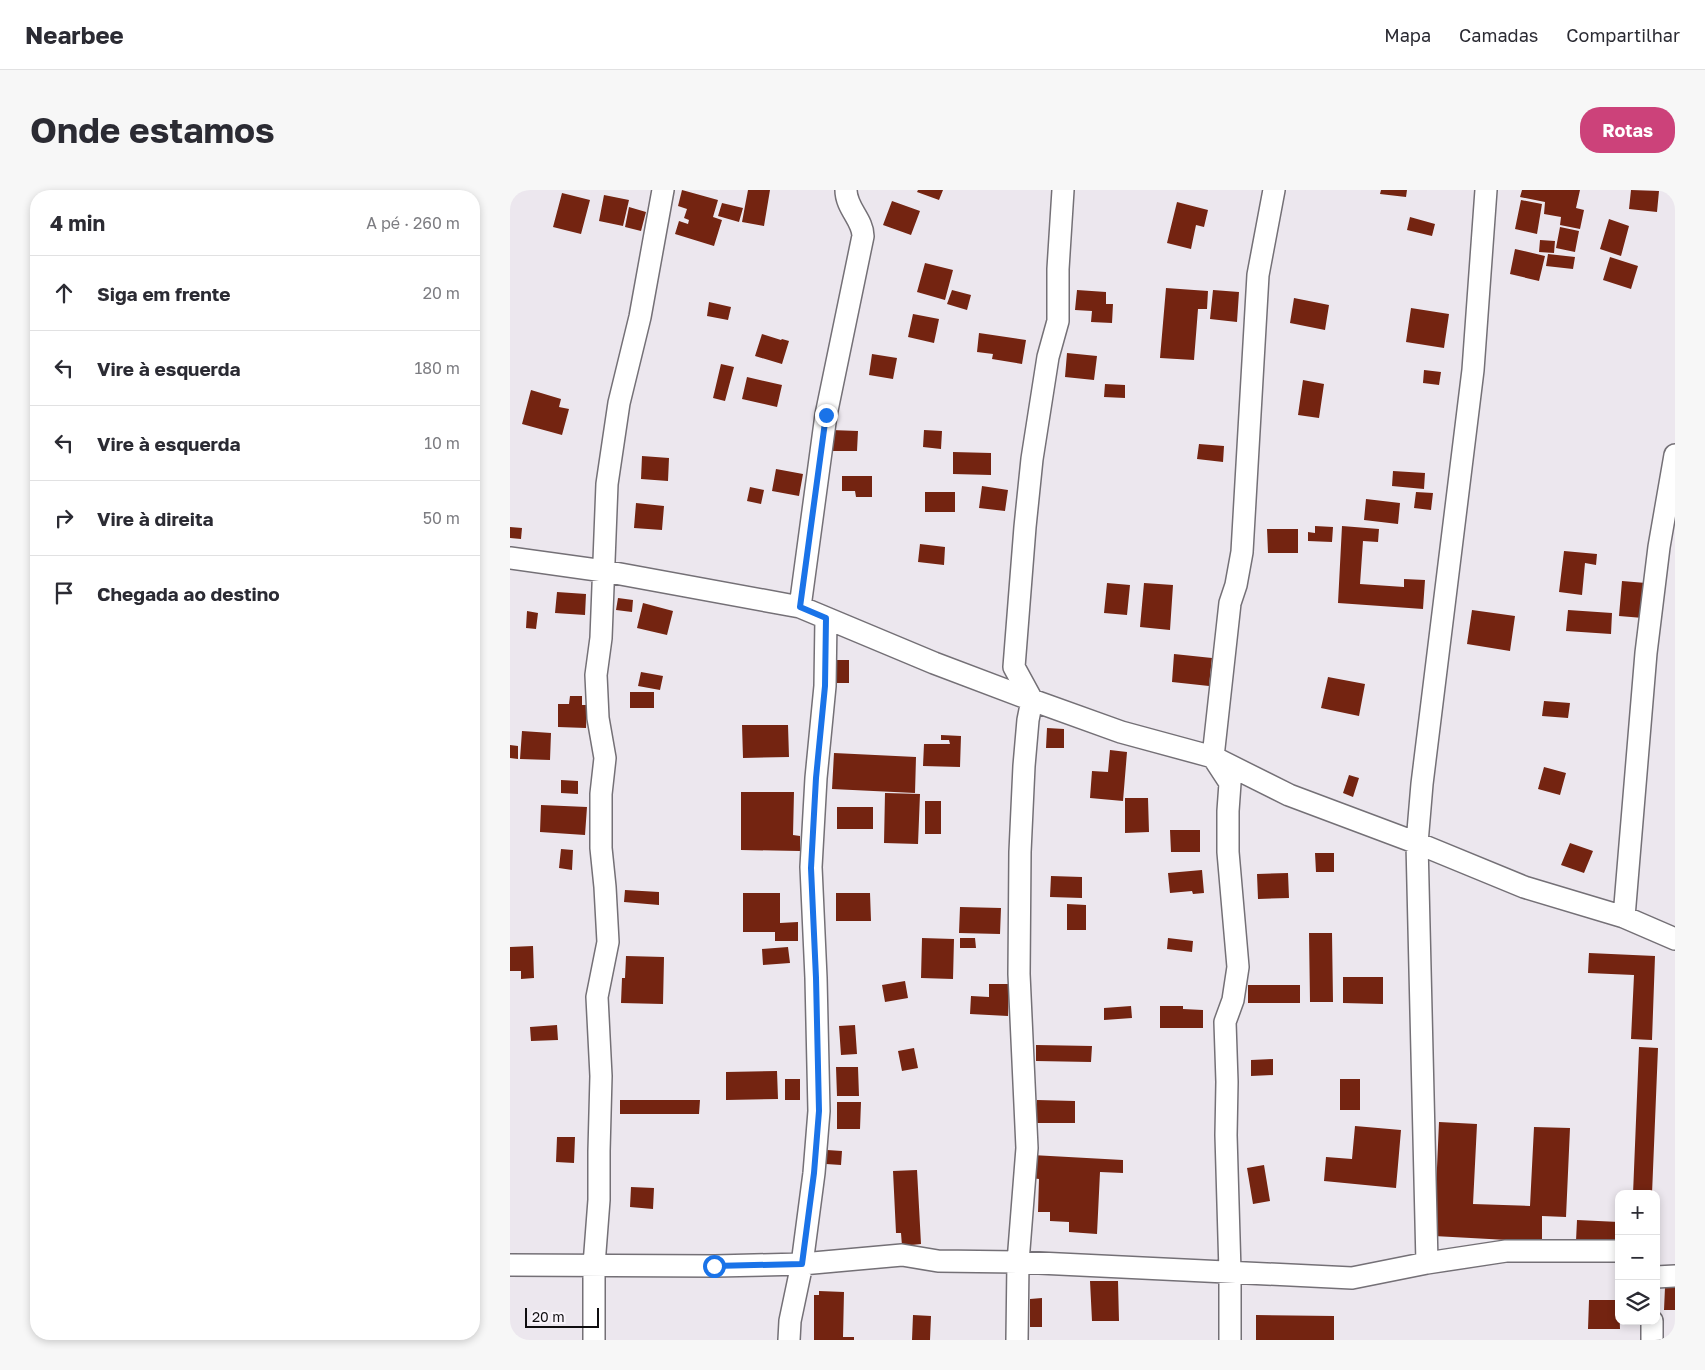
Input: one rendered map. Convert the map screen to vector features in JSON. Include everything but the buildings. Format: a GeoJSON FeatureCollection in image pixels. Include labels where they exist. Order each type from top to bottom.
{"type":"FeatureCollection","features":[{"type":"Feature","properties":{"kind":"street"},"geometry":{"type":"LineString","coordinates":[[594,1340],[594,1265],[599,1200],[598,1151],[601,1076],[597,997],[608,942],[601,848],[601,794],[605,758],[598,718],[596,675],[601,638],[607,484],[618,403],[640,317],[663,190]]}},
{"type":"Feature","properties":{"kind":"street"},"geometry":{"type":"LineString","coordinates":[[800,607],[826,415],[863,236],[861,226],[847,202],[846,190]]}},
{"type":"Feature","properties":{"kind":"street"},"geometry":{"type":"LineString","coordinates":[[1017,1340],[1018,1262],[1027,1148],[1019,974],[1020,852],[1024,766],[1028,720],[1032,700],[1014,667],[1032,459],[1048,357],[1058,321],[1058,270],[1063,190]]}},
{"type":"Feature","properties":{"kind":"street"},"geometry":{"type":"LineString","coordinates":[[1230,1340],[1226,1022],[1233,1000],[1238,968],[1228,852],[1230,783],[1213,757],[1230,603],[1236,585],[1242,552],[1258,276],[1274,190]]}},
{"type":"Feature","properties":{"kind":"street"},"geometry":{"type":"LineString","coordinates":[[1427,1263],[1418,843],[1422,784],[1473,370],[1486,190]]}},
{"type":"Feature","properties":{"kind":"street"},"geometry":{"type":"LineString","coordinates":[[1624,917],[1646,653],[1659,547],[1675,455]]}},
{"type":"Feature","properties":{"kind":"street"},"geometry":{"type":"LineString","coordinates":[[510,558],[604,570],[800,607],[934,663],[1032,700],[1121,732],[1213,757],[1289,794],[1418,843],[1524,887],[1624,917],[1675,939]]}},
{"type":"Feature","properties":{"kind":"street"},"geometry":{"type":"LineString","coordinates":[[788,1340],[802,1264],[814,1173],[819,1111],[811,868],[816,778],[825,686],[826,618]]}},
{"type":"Feature","properties":{"kind":"street"},"geometry":{"type":"LineString","coordinates":[[510,1265],[714,1266],[802,1264],[902,1255],[938,1260],[1352,1278],[1427,1263],[1506,1251],[1615,1251]]}},
{"type":"Feature","properties":{"kind":"street"},"geometry":{"type":"LineString","coordinates":[[1660,1277],[1675,1276]]}},
{"type":"Feature","properties":{"kind":"street"},"geometry":{"type":"LineString","coordinates":[[1652,1325],[1652,1340]]}},
{"type":"Feature","properties":{"kind":"route"},"geometry":{"type":"LineString","coordinates":[[714,1266],[802,1264],[814,1173],[819,1111],[811,868],[816,778],[825,686],[826,618],[800,607],[826,415]]}}]}
